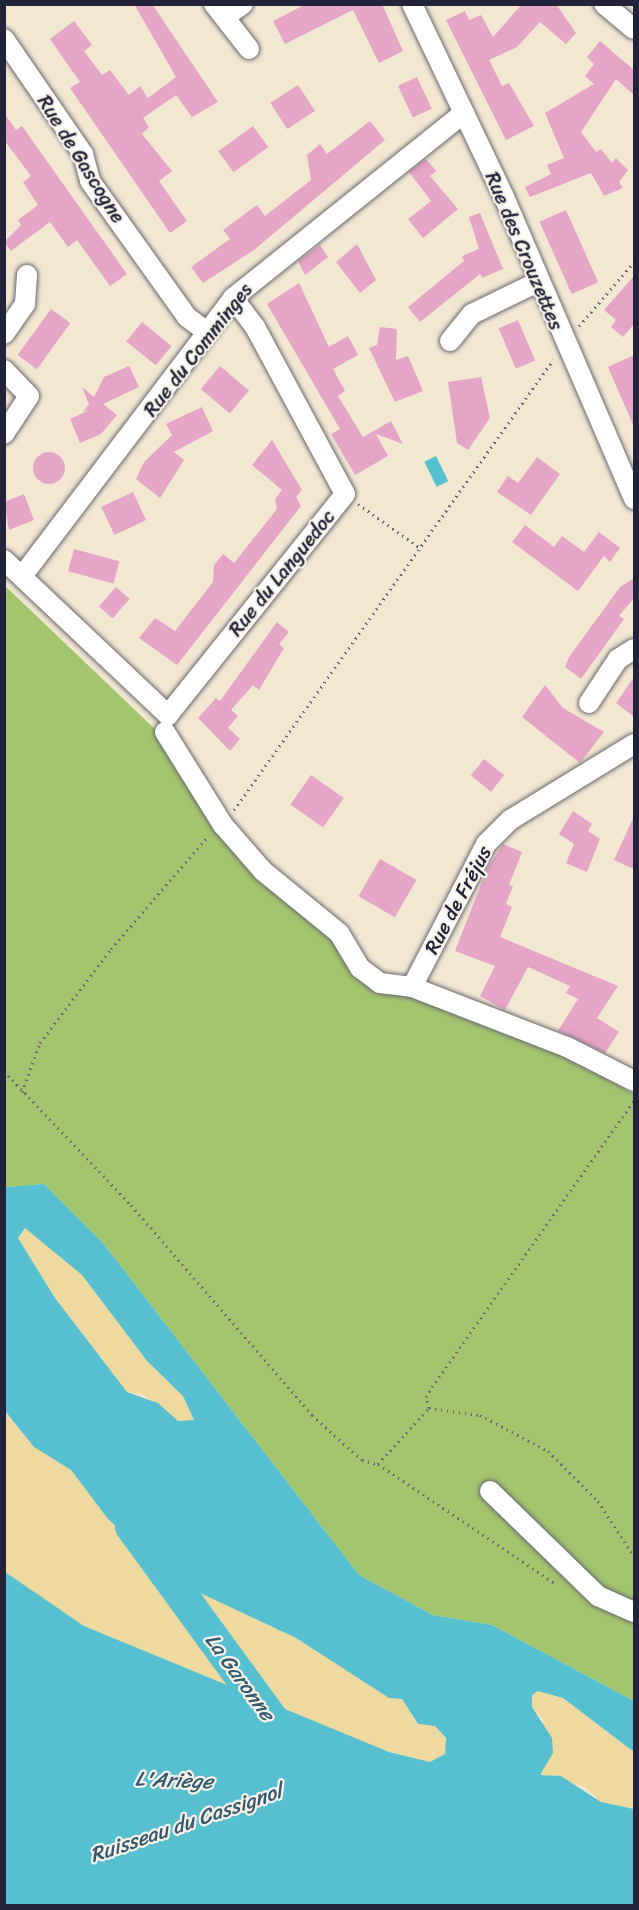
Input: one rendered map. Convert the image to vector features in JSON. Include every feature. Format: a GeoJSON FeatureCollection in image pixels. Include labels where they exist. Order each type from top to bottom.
{"type":"FeatureCollection","features":[{"type":"Feature","properties":{"kind":"street"},"geometry":{"type":"LineString","coordinates":[[243,4],[220,11],[249,49]]}},
{"type":"Feature","properties":{"kind":"street","name":"Rue des Crouzettes"},"geometry":{"type":"LineString","coordinates":[[412,4],[464,113],[563,345],[634,499]]}},
{"type":"Feature","properties":{"kind":"street"},"geometry":{"type":"LineString","coordinates":[[604,4],[634,29]]}},
{"type":"Feature","properties":{"kind":"street","name":"Rue de Gascogne"},"geometry":{"type":"LineString","coordinates":[[4,39],[83,154],[90,181],[187,317],[207,332]]}},
{"type":"Feature","properties":{"kind":"street","name":"Rue du Comminges"},"geometry":{"type":"LineString","coordinates":[[23,575],[233,298],[464,113]]}},
{"type":"Feature","properties":{"kind":"street"},"geometry":{"type":"LineString","coordinates":[[4,334],[25,304],[27,275]]}},
{"type":"Feature","properties":{"kind":"street"},"geometry":{"type":"LineString","coordinates":[[450,340],[472,314],[538,282]]}},
{"type":"Feature","properties":{"kind":"street","name":"Rue du Languedoc"},"geometry":{"type":"LineString","coordinates":[[167,723],[345,494],[255,327],[233,298]]}},
{"type":"Feature","properties":{"kind":"street"},"geometry":{"type":"LineString","coordinates":[[4,370],[29,396],[4,434]]}},
{"type":"Feature","properties":{"kind":"street"},"geometry":{"type":"LineString","coordinates":[[4,561],[23,575],[167,723],[223,825],[262,871],[339,933],[360,968],[380,983],[412,987],[567,1047],[634,1081]]}},
{"type":"Feature","properties":{"kind":"street"},"geometry":{"type":"LineString","coordinates":[[590,703],[618,659],[634,649]]}},
{"type":"Feature","properties":{"kind":"street","name":"Rue de Fréjus"},"geometry":{"type":"LineString","coordinates":[[412,987],[486,844],[510,820],[634,744]]}},
{"type":"Feature","properties":{"kind":"street"},"geometry":{"type":"LineString","coordinates":[[490,1491],[598,1596],[634,1612]]}},
{"type":"Feature","properties":{"kind":"path"},"geometry":{"type":"LineString","coordinates":[[22,1092],[40,1043],[104,958],[207,836],[223,825],[563,345],[634,262]]}},
{"type":"Feature","properties":{"kind":"path"},"geometry":{"type":"LineString","coordinates":[[345,494],[419,547]]}},
{"type":"Feature","properties":{"kind":"path"},"geometry":{"type":"LineString","coordinates":[[4,1071],[131,1205],[312,1416],[362,1460],[378,1464],[564,1590]]}},
{"type":"Feature","properties":{"kind":"path"},"geometry":{"type":"LineString","coordinates":[[429,1408],[426,1397],[432,1388],[634,1101]]}},
{"type":"Feature","properties":{"kind":"path"},"geometry":{"type":"LineString","coordinates":[[378,1464],[429,1408]]}},
{"type":"Feature","properties":{"kind":"path"},"geometry":{"type":"LineString","coordinates":[[429,1408],[480,1415],[548,1451],[598,1501],[634,1557]]}},
{"type":"Feature","properties":{"kind":"green space"},"geometry":{"type":"Polygon","coordinates":[[[4,585],[157,731],[221,839],[376,970],[418,1000],[562,1054],[634,1094],[634,1701],[492,1625],[433,1615],[359,1575],[103,1243],[44,1184],[5,1187],[4,585]]]}},
{"type":"Feature","properties":{"kind":"sand"},"geometry":{"type":"Polygon","coordinates":[[[25,1228],[43,1237],[82,1275],[147,1361],[183,1396],[194,1420],[178,1421],[144,1395],[127,1392],[55,1298],[18,1238],[25,1228]]]}},
{"type":"Feature","properties":{"kind":"sand"},"geometry":{"type":"Polygon","coordinates":[[[4,1411],[34,1447],[71,1470],[108,1519],[181,1584],[296,1638],[389,1698],[402,1699],[417,1724],[435,1726],[446,1738],[445,1754],[430,1762],[389,1752],[141,1652],[84,1626],[4,1572],[4,1411]]]}},
{"type":"Feature","properties":{"kind":"sand"},"geometry":{"type":"Polygon","coordinates":[[[538,1690],[563,1698],[634,1752],[634,1809],[601,1802],[585,1787],[540,1775],[543,1720],[532,1707],[532,1695],[538,1690]]]}},
{"type":"Feature","properties":{"kind":"water"},"geometry":{"type":"Polygon","coordinates":[[[436,456],[448,481],[437,487],[424,462],[436,456]]]}},
{"type":"Feature","properties":{"kind":"water"},"geometry":{"type":"Polygon","coordinates":[[[44,1184],[103,1243],[359,1575],[433,1615],[492,1625],[634,1701],[634,1752],[563,1698],[538,1691],[532,1695],[532,1707],[552,1738],[553,1753],[540,1775],[561,1776],[601,1802],[634,1809],[634,1905],[5,1905],[5,1572],[84,1626],[389,1752],[430,1762],[445,1754],[446,1738],[435,1726],[418,1724],[402,1699],[389,1698],[296,1638],[181,1584],[108,1519],[71,1470],[34,1447],[5,1411],[5,1187],[44,1184]],[[25,1228],[18,1238],[55,1298],[127,1392],[158,1403],[178,1421],[194,1420],[183,1396],[147,1361],[82,1275],[25,1228]]]}},
{"type":"Feature","properties":{"kind":"building"},"geometry":{"type":"Polygon","coordinates":[[[134,4],[152,4],[218,102],[192,117],[176,95],[143,118],[149,127],[142,134],[172,171],[159,181],[187,221],[170,233],[70,88],[80,82],[50,39],[74,21],[92,45],[84,51],[102,75],[110,70],[129,95],[140,86],[148,98],[176,77],[134,4]]]}},
{"type":"Feature","properties":{"kind":"building"},"geometry":{"type":"Polygon","coordinates":[[[306,4],[382,4],[403,51],[379,63],[353,10],[285,44],[273,21],[306,4]]]}},
{"type":"Feature","properties":{"kind":"building"},"geometry":{"type":"Polygon","coordinates":[[[522,4],[556,4],[576,33],[566,44],[540,22],[517,47],[489,60],[502,86],[509,83],[534,126],[506,140],[446,20],[465,11],[469,20],[481,15],[493,37],[522,4]]]}},
{"type":"Feature","properties":{"kind":"building"},"geometry":{"type":"Polygon","coordinates":[[[600,41],[634,70],[634,95],[616,79],[581,132],[596,152],[601,149],[612,163],[616,158],[628,170],[619,182],[623,188],[604,196],[591,173],[530,197],[525,187],[551,174],[547,165],[564,158],[545,113],[594,84],[585,76],[594,64],[587,57],[600,41]]]}},
{"type":"Feature","properties":{"kind":"building"},"geometry":{"type":"Polygon","coordinates":[[[417,77],[432,109],[413,118],[398,86],[417,77]]]}},
{"type":"Feature","properties":{"kind":"building"},"geometry":{"type":"Polygon","coordinates":[[[298,85],[315,111],[287,129],[270,103],[298,85]]]}},
{"type":"Feature","properties":{"kind":"building"},"geometry":{"type":"Polygon","coordinates":[[[4,113],[16,130],[22,126],[127,274],[110,286],[77,240],[68,247],[50,222],[11,251],[4,242],[21,225],[18,220],[38,205],[23,182],[31,176],[4,140],[4,113]]]}},
{"type":"Feature","properties":{"kind":"building"},"geometry":{"type":"Polygon","coordinates":[[[370,121],[385,140],[254,250],[203,283],[191,267],[230,239],[223,230],[257,205],[265,216],[311,180],[307,155],[320,144],[327,154],[370,121]]]}},
{"type":"Feature","properties":{"kind":"building"},"geometry":{"type":"Polygon","coordinates":[[[253,126],[268,147],[233,172],[218,151],[253,126]]]}},
{"type":"Feature","properties":{"kind":"building"},"geometry":{"type":"Polygon","coordinates":[[[426,159],[436,171],[430,176],[458,209],[423,238],[408,219],[431,201],[409,172],[426,159]]]}},
{"type":"Feature","properties":{"kind":"building"},"geometry":{"type":"Polygon","coordinates":[[[566,210],[598,282],[572,294],[540,222],[566,210]]]}},
{"type":"Feature","properties":{"kind":"building"},"geometry":{"type":"Polygon","coordinates":[[[480,213],[503,269],[482,278],[480,274],[420,322],[408,307],[464,261],[462,256],[479,249],[469,217],[480,213]]]}},
{"type":"Feature","properties":{"kind":"building"},"geometry":{"type":"Polygon","coordinates":[[[357,244],[376,280],[360,293],[336,262],[357,244]]]}},
{"type":"Feature","properties":{"kind":"building"},"geometry":{"type":"Polygon","coordinates":[[[320,245],[328,257],[305,275],[298,261],[320,245]]]}},
{"type":"Feature","properties":{"kind":"building"},"geometry":{"type":"Polygon","coordinates":[[[634,276],[634,324],[623,337],[611,327],[616,320],[604,310],[634,276]]]}},
{"type":"Feature","properties":{"kind":"building"},"geometry":{"type":"Polygon","coordinates":[[[299,283],[329,347],[348,336],[358,355],[333,369],[345,391],[338,396],[363,437],[391,421],[403,444],[376,434],[388,456],[355,475],[331,434],[340,429],[267,304],[299,283]]]}},
{"type":"Feature","properties":{"kind":"building"},"geometry":{"type":"Polygon","coordinates":[[[51,309],[70,323],[37,369],[17,355],[51,309]]]}},
{"type":"Feature","properties":{"kind":"building"},"geometry":{"type":"Polygon","coordinates":[[[518,320],[535,361],[516,369],[499,328],[518,320]]]}},
{"type":"Feature","properties":{"kind":"building"},"geometry":{"type":"Polygon","coordinates":[[[142,322],[172,346],[156,365],[126,341],[142,322]]]}},
{"type":"Feature","properties":{"kind":"building"},"geometry":{"type":"Polygon","coordinates":[[[380,327],[397,329],[396,360],[408,356],[423,391],[395,402],[369,348],[377,345],[380,327]]]}},
{"type":"Feature","properties":{"kind":"building"},"geometry":{"type":"Polygon","coordinates":[[[634,355],[634,427],[608,367],[634,355]]]}},
{"type":"Feature","properties":{"kind":"building"},"geometry":{"type":"Polygon","coordinates":[[[129,366],[139,387],[103,404],[117,415],[101,434],[80,443],[70,419],[92,409],[83,412],[89,404],[82,387],[94,397],[104,377],[129,366]]]}},
{"type":"Feature","properties":{"kind":"building"},"geometry":{"type":"Polygon","coordinates":[[[220,366],[249,390],[230,413],[201,389],[220,366]]]}},
{"type":"Feature","properties":{"kind":"building"},"geometry":{"type":"Polygon","coordinates":[[[481,377],[490,418],[468,450],[457,443],[448,382],[481,377]]]}},
{"type":"Feature","properties":{"kind":"building"},"geometry":{"type":"Polygon","coordinates":[[[202,407],[213,431],[174,452],[184,460],[160,498],[136,479],[144,462],[172,435],[166,424],[202,407]]]}},
{"type":"Feature","properties":{"kind":"building"},"geometry":{"type":"Polygon","coordinates":[[[272,440],[302,490],[296,497],[301,506],[177,665],[139,638],[155,618],[175,631],[213,582],[214,565],[223,554],[234,563],[277,509],[275,499],[282,490],[252,465],[272,440]]]}},
{"type":"Feature","properties":{"kind":"building"},"geometry":{"type":"Polygon","coordinates":[[[49,452],[60,457],[65,468],[60,479],[49,484],[38,479],[33,468],[38,457],[49,452]]]}},
{"type":"Feature","properties":{"kind":"building"},"geometry":{"type":"Polygon","coordinates":[[[537,457],[560,474],[531,515],[497,492],[508,476],[518,483],[537,457]]]}},
{"type":"Feature","properties":{"kind":"building"},"geometry":{"type":"Polygon","coordinates":[[[133,492],[146,520],[114,535],[101,507],[133,492]]]}},
{"type":"Feature","properties":{"kind":"building"},"geometry":{"type":"Polygon","coordinates":[[[24,494],[34,520],[9,530],[4,502],[24,494]]]}},
{"type":"Feature","properties":{"kind":"building"},"geometry":{"type":"Polygon","coordinates":[[[525,525],[554,547],[562,536],[584,552],[599,532],[620,548],[610,562],[604,556],[578,591],[512,542],[525,525]]]}},
{"type":"Feature","properties":{"kind":"building"},"geometry":{"type":"Polygon","coordinates":[[[74,549],[119,561],[113,583],[68,571],[74,549]]]}},
{"type":"Feature","properties":{"kind":"building"},"geometry":{"type":"Polygon","coordinates":[[[634,578],[634,598],[619,616],[624,619],[581,679],[565,667],[569,657],[620,587],[634,578]]]}},
{"type":"Feature","properties":{"kind":"building"},"geometry":{"type":"Polygon","coordinates":[[[116,587],[130,599],[113,618],[99,607],[116,587]]]}},
{"type":"Feature","properties":{"kind":"building"},"geometry":{"type":"Polygon","coordinates":[[[277,622],[289,632],[279,644],[284,648],[259,690],[253,685],[231,710],[238,716],[228,728],[240,739],[230,751],[198,718],[216,698],[220,701],[277,622]]]}},
{"type":"Feature","properties":{"kind":"building"},"geometry":{"type":"Polygon","coordinates":[[[634,677],[634,717],[616,703],[634,677]]]}},
{"type":"Feature","properties":{"kind":"building"},"geometry":{"type":"Polygon","coordinates":[[[545,685],[563,708],[604,732],[580,763],[522,717],[545,685]]]}},
{"type":"Feature","properties":{"kind":"building"},"geometry":{"type":"Polygon","coordinates":[[[484,759],[504,775],[491,792],[471,775],[484,759]]]}},
{"type":"Feature","properties":{"kind":"building"},"geometry":{"type":"Polygon","coordinates":[[[311,775],[344,798],[323,827],[290,804],[311,775]]]}},
{"type":"Feature","properties":{"kind":"building"},"geometry":{"type":"Polygon","coordinates":[[[573,811],[592,824],[588,831],[600,839],[587,872],[566,863],[574,844],[559,834],[573,811]]]}},
{"type":"Feature","properties":{"kind":"building"},"geometry":{"type":"Polygon","coordinates":[[[634,816],[634,869],[614,860],[634,816]]]}},
{"type":"Feature","properties":{"kind":"building"},"geometry":{"type":"Polygon","coordinates":[[[503,844],[522,852],[509,885],[513,886],[506,904],[512,907],[500,937],[618,986],[597,1018],[619,1032],[605,1053],[558,1031],[578,999],[566,993],[570,986],[528,967],[505,1010],[480,996],[495,966],[455,951],[487,869],[503,844]]]}},
{"type":"Feature","properties":{"kind":"building"},"geometry":{"type":"Polygon","coordinates":[[[380,859],[416,880],[395,917],[358,896],[380,859]]]}},
{"type":"Feature","properties":{"kind":"waterway","name":"La Garonne"},"geometry":{"type":"LineString","coordinates":[[131,1526],[279,1729]]}},
{"type":"Feature","properties":{"kind":"water label","name":"L'Ariège"},"geometry":{"type":"Point","coordinates":[174,1780]}},
{"type":"Feature","properties":{"kind":"water label","name":"Ruisseau du Cassignol"},"geometry":{"type":"Point","coordinates":[186,1823]}}]}
